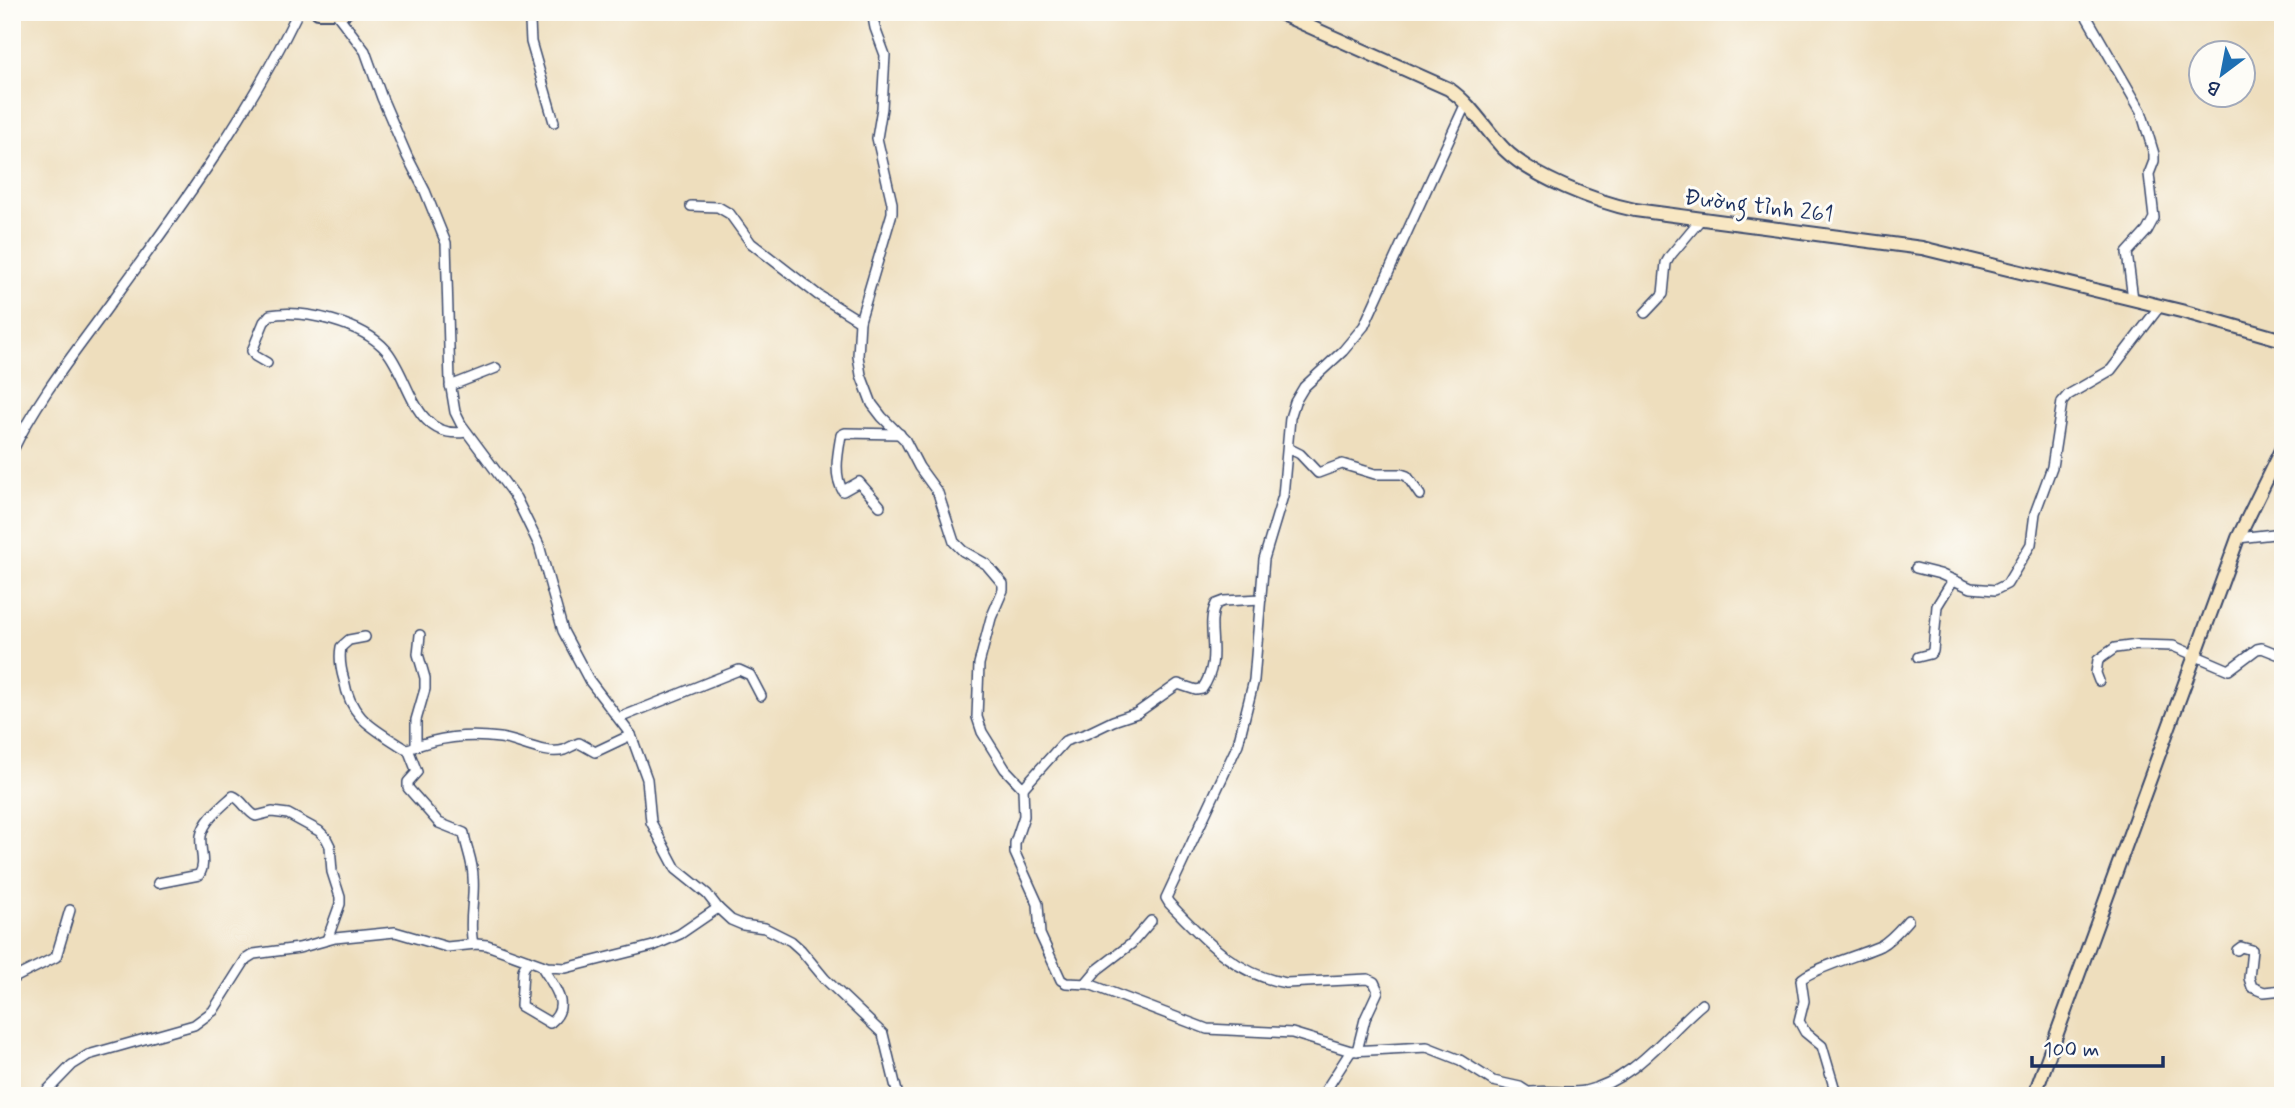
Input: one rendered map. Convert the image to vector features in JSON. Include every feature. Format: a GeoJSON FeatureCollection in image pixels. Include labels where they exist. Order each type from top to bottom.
{"type":"FeatureCollection","features":[{"type":"Feature","properties":{"kind":"main road"},"geometry":{"type":"LineString","coordinates":[[317,12],[346,12]]}},
{"type":"Feature","properties":{"kind":"main road","name":"Đường tỉnh 261"},"geometry":{"type":"LineString","coordinates":[[1277,12],[1439,83],[1466,103],[1506,151],[1522,164],[1588,196],[1625,208],[1923,248],[2133,299],[2283,340]]}},
{"type":"Feature","properties":{"kind":"main road"},"geometry":{"type":"LineString","coordinates":[[2034,1096],[2238,538],[2283,446]]}},
{"type":"Feature","properties":{"kind":"street"},"geometry":{"type":"LineString","coordinates":[[12,452],[68,362],[234,129],[298,12]]}},
{"type":"Feature","properties":{"kind":"street"},"geometry":{"type":"LineString","coordinates":[[525,12],[530,22],[531,42],[554,122]]}},
{"type":"Feature","properties":{"kind":"street"},"geometry":{"type":"LineString","coordinates":[[872,12],[885,55],[877,138],[892,213],[860,321],[858,356],[866,390],[881,417],[900,434],[919,467],[939,493],[954,542],[963,551],[986,564],[1003,584],[979,664],[977,717],[982,732],[1005,769],[1023,788],[1024,816],[1014,848],[1038,904],[1040,934],[1061,980],[1066,983],[1086,983],[1207,1029],[1292,1033],[1354,1051],[1427,1047],[1460,1060],[1493,1081],[1520,1087],[1533,1094],[1581,1091],[1611,1081],[1632,1069],[1702,1004]]}},
{"type":"Feature","properties":{"kind":"street"},"geometry":{"type":"LineString","coordinates":[[2084,12],[2141,111],[2154,155],[2149,174],[2154,218],[2147,231],[2127,253],[2133,299]]}},
{"type":"Feature","properties":{"kind":"street"},"geometry":{"type":"LineString","coordinates":[[337,13],[365,51],[382,98],[444,235],[447,251],[450,386],[455,412],[466,432],[516,499],[541,551],[563,631],[589,680],[631,735],[647,779],[651,822],[676,869],[707,894],[718,908],[737,923],[765,928],[796,944],[825,979],[877,1028],[886,1041],[898,1096]]}},
{"type":"Feature","properties":{"kind":"street"},"geometry":{"type":"LineString","coordinates":[[1322,1096],[1354,1051],[1378,991],[1374,982],[1368,979],[1286,983],[1242,968],[1219,954],[1166,898],[1238,744],[1254,680],[1264,559],[1285,485],[1290,418],[1294,402],[1304,387],[1343,351],[1364,326],[1466,103]]}},
{"type":"Feature","properties":{"kind":"street"},"geometry":{"type":"LineString","coordinates":[[691,206],[718,207],[730,214],[751,243],[818,295],[860,321]]}},
{"type":"Feature","properties":{"kind":"street"},"geometry":{"type":"LineString","coordinates":[[1645,313],[1663,294],[1666,263],[1670,256],[1701,219]]}},
{"type":"Feature","properties":{"kind":"street"},"geometry":{"type":"LineString","coordinates":[[1916,568],[1940,574],[1971,588],[1995,590],[2007,584],[2031,544],[2035,513],[2052,467],[2062,402],[2068,395],[2111,370],[2160,306]]}},
{"type":"Feature","properties":{"kind":"street"},"geometry":{"type":"LineString","coordinates":[[267,363],[252,351],[264,322],[270,316],[318,317],[339,322],[369,336],[387,352],[408,393],[429,421],[449,433],[466,432]]}},
{"type":"Feature","properties":{"kind":"street"},"geometry":{"type":"LineString","coordinates":[[450,386],[496,368]]}},
{"type":"Feature","properties":{"kind":"street"},"geometry":{"type":"LineString","coordinates":[[880,506],[859,482],[844,491],[841,489],[837,470],[841,435],[900,434]]}},
{"type":"Feature","properties":{"kind":"street"},"geometry":{"type":"LineString","coordinates":[[1288,447],[1300,454],[1318,473],[1336,464],[1342,464],[1375,474],[1401,474],[1407,477],[1420,495]]}},
{"type":"Feature","properties":{"kind":"street"},"geometry":{"type":"LineString","coordinates":[[2238,538],[2283,533]]}},
{"type":"Feature","properties":{"kind":"street"},"geometry":{"type":"LineString","coordinates":[[1917,657],[1933,651],[1937,606],[1953,580]]}},
{"type":"Feature","properties":{"kind":"street"},"geometry":{"type":"LineString","coordinates":[[1023,788],[1069,739],[1143,711],[1178,684],[1196,690],[1202,688],[1213,661],[1214,607],[1224,601],[1261,599]]}},
{"type":"Feature","properties":{"kind":"street"},"geometry":{"type":"LineString","coordinates":[[420,635],[418,654],[425,678],[425,689],[412,747],[417,772],[408,782],[408,788],[439,823],[464,833],[473,873],[473,944]]}},
{"type":"Feature","properties":{"kind":"street"},"geometry":{"type":"LineString","coordinates":[[365,637],[349,640],[341,647],[342,670],[352,708],[363,721],[412,747],[440,738],[461,736],[502,738],[520,745],[557,751],[579,743],[595,752],[631,735]]}},
{"type":"Feature","properties":{"kind":"street"},"geometry":{"type":"LineString","coordinates":[[2099,681],[2096,673],[2098,660],[2115,648],[2138,645],[2173,646],[2231,670],[2256,649],[2262,648],[2277,654]]}},
{"type":"Feature","properties":{"kind":"street"},"geometry":{"type":"LineString","coordinates":[[619,718],[739,670],[750,675],[761,696]]}},
{"type":"Feature","properties":{"kind":"street"},"geometry":{"type":"LineString","coordinates":[[158,883],[199,875],[203,869],[201,841],[204,829],[215,813],[233,796],[256,816],[272,812],[288,814],[319,831],[330,846],[332,872],[340,904],[327,940]]}},
{"type":"Feature","properties":{"kind":"street"},"geometry":{"type":"LineString","coordinates":[[42,1096],[72,1065],[88,1055],[194,1025],[204,1019],[220,1002],[249,956],[299,948],[327,940],[395,932],[447,947],[487,945],[541,965],[566,968],[653,946],[680,934],[718,908]]}},
{"type":"Feature","properties":{"kind":"street"},"geometry":{"type":"LineString","coordinates":[[12,979],[56,957],[70,910]]}},
{"type":"Feature","properties":{"kind":"street"},"geometry":{"type":"LineString","coordinates":[[1833,1096],[1835,1090],[1822,1046],[1805,1032],[1799,1021],[1804,1001],[1801,981],[1808,973],[1850,960],[1883,945],[1908,920]]}},
{"type":"Feature","properties":{"kind":"street"},"geometry":{"type":"LineString","coordinates":[[1086,983],[1097,970],[1131,944],[1151,921]]}},
{"type":"Feature","properties":{"kind":"street"},"geometry":{"type":"LineString","coordinates":[[2237,950],[2241,947],[2252,950],[2249,978],[2252,987],[2264,992],[2283,990]]}},
{"type":"Feature","properties":{"kind":"street"},"geometry":{"type":"LineString","coordinates":[[528,960],[523,970],[521,1006],[550,1023],[562,1007],[541,965]]}}]}
